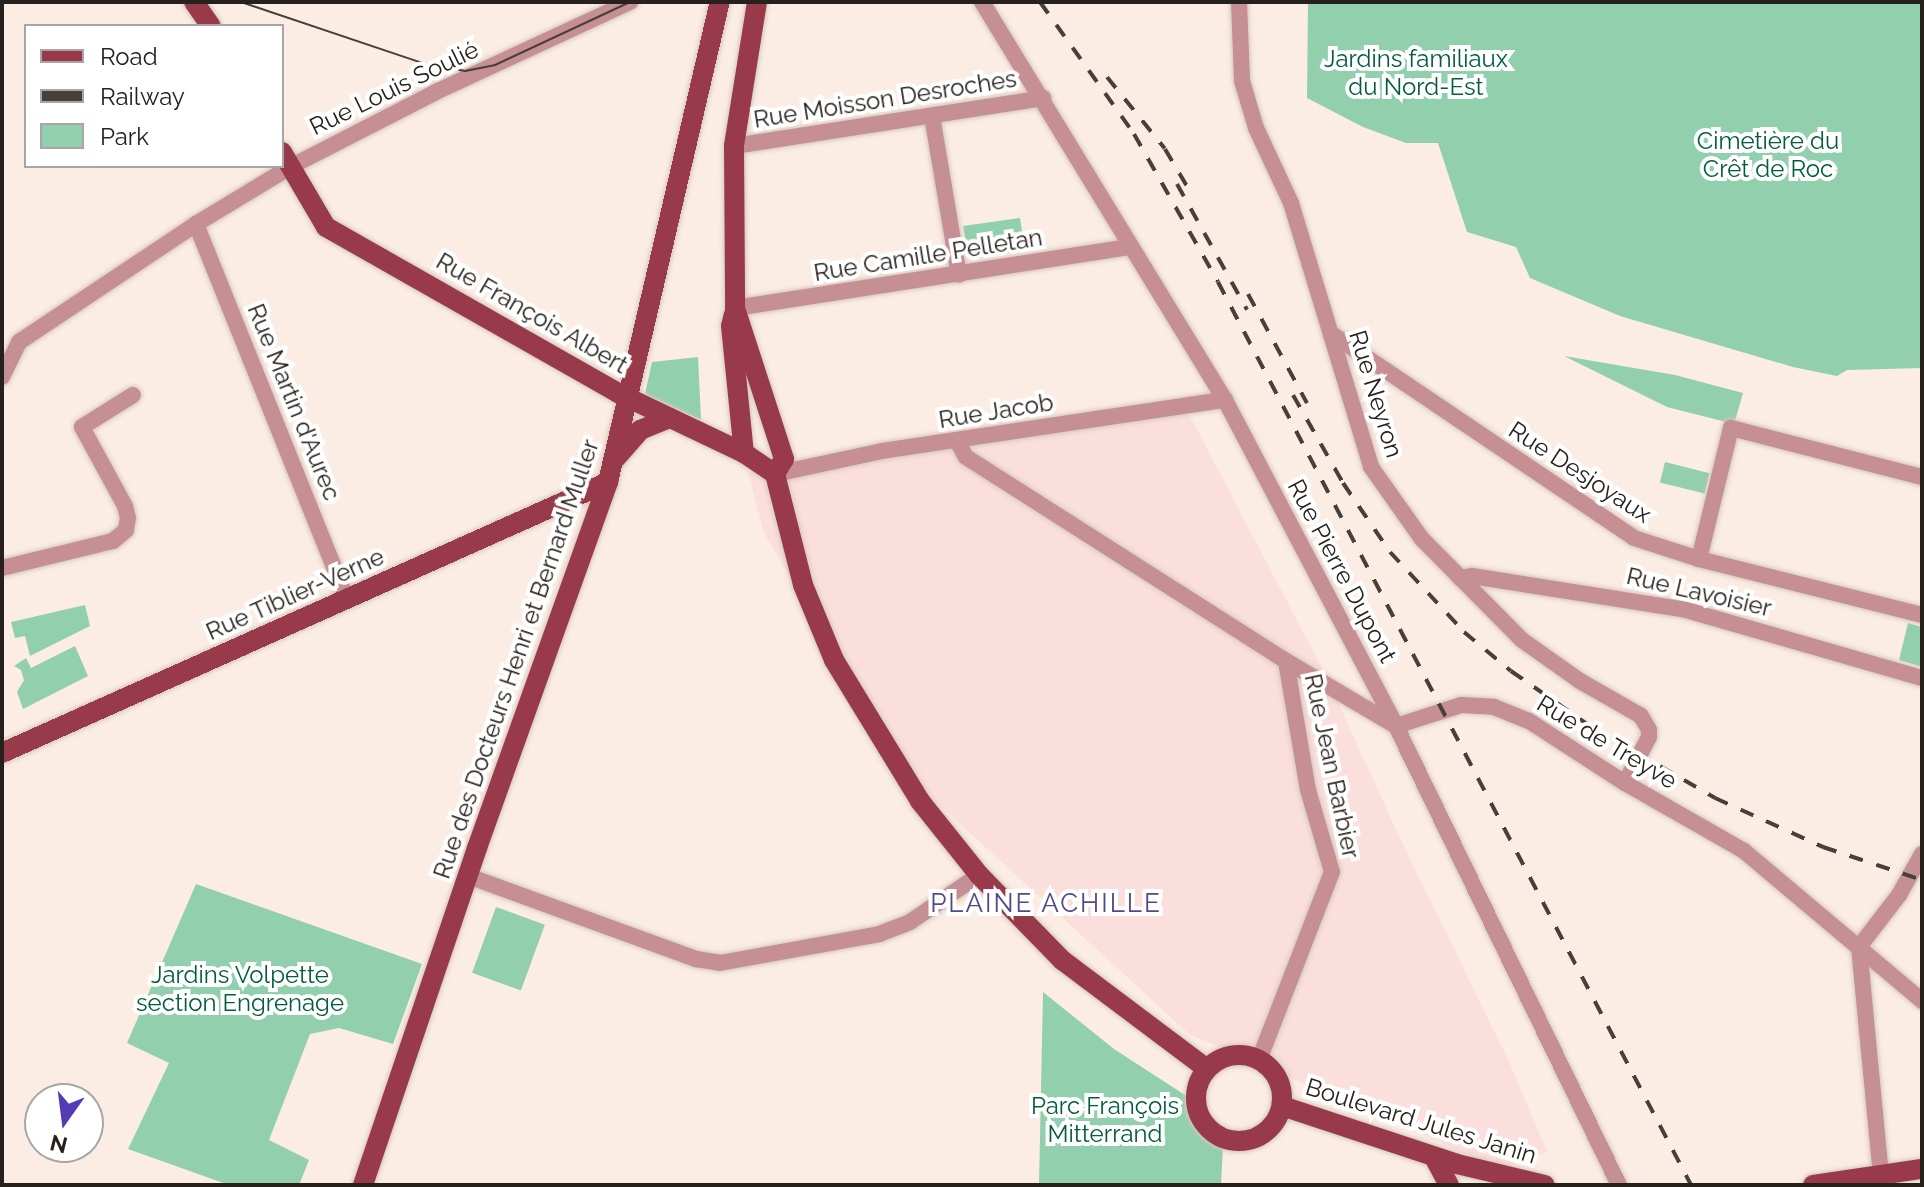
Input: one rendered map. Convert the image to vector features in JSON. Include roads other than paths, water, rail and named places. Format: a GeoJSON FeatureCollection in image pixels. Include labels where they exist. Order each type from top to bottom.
{"type":"FeatureCollection","features":[{"type":"Feature","properties":{"kind":"main road"},"geometry":{"type":"LineString","coordinates":[[194,2],[210,24]]}},
{"type":"Feature","properties":{"kind":"main road","name":"Rue des Docteurs Henri et Bernard Muller"},"geometry":{"type":"LineString","coordinates":[[363,1185],[468,876],[608,482],[720,2]]}},
{"type":"Feature","properties":{"kind":"main road"},"geometry":{"type":"LineString","coordinates":[[744,453],[731,326],[735,308],[734,146],[757,2]]}},
{"type":"Feature","properties":{"kind":"main road","name":"Rue François Albert"},"geometry":{"type":"LineString","coordinates":[[286,160],[326,227],[629,399],[744,453],[775,474]]}},
{"type":"Feature","properties":{"kind":"main road"},"geometry":{"type":"LineString","coordinates":[[735,308],[784,459],[775,474],[803,585],[834,660],[920,801],[979,875],[1062,960],[1207,1069]]}},
{"type":"Feature","properties":{"kind":"main road"},"geometry":{"type":"LineString","coordinates":[[613,461],[640,430],[670,418]]}},
{"type":"Feature","properties":{"kind":"main road","name":"Rue Tiblier-Verne"},"geometry":{"type":"LineString","coordinates":[[2,753],[608,482]]}},
{"type":"Feature","properties":{"kind":"main road"},"geometry":{"type":"LineString","coordinates":[[1231,1055],[1259,1060],[1278,1079],[1282,1106],[1274,1123],[1264,1133],[1252,1139],[1224,1139],[1211,1131],[1197,1108],[1196,1094],[1207,1069],[1231,1055]]}},
{"type":"Feature","properties":{"kind":"main road","name":"Boulevard Jules Janin"},"geometry":{"type":"LineString","coordinates":[[1282,1106],[1434,1157],[1545,1185]]}},
{"type":"Feature","properties":{"kind":"main road"},"geometry":{"type":"LineString","coordinates":[[1434,1157],[1449,1185]]}},
{"type":"Feature","properties":{"kind":"main road"},"geometry":{"type":"LineString","coordinates":[[1813,1185],[1922,1169]]}},
{"type":"Feature","properties":{"kind":"street","name":"Rue Louis Soulié"},"geometry":{"type":"LineString","coordinates":[[286,160],[630,2]]}},
{"type":"Feature","properties":{"kind":"street","name":"Rue Pierre Dupont"},"geometry":{"type":"LineString","coordinates":[[982,2],[1225,400],[1396,726],[1619,1185]]}},
{"type":"Feature","properties":{"kind":"street","name":"Rue Neyron"},"geometry":{"type":"LineString","coordinates":[[1239,2],[1242,81],[1256,128],[1291,203],[1365,449],[1380,483],[1422,539],[1522,640],[1580,681],[1641,716],[1649,730],[1649,737],[1625,783]]}},
{"type":"Feature","properties":{"kind":"street","name":"Rue Moisson Desroches"},"geometry":{"type":"LineString","coordinates":[[734,146],[1043,98]]}},
{"type":"Feature","properties":{"kind":"street"},"geometry":{"type":"LineString","coordinates":[[932,116],[959,275]]}},
{"type":"Feature","properties":{"kind":"street","name":"Rue Louis Soulié"},"geometry":{"type":"LineString","coordinates":[[2,377],[19,342],[275,168]]}},
{"type":"Feature","properties":{"kind":"street","name":"Rue Martin d'Aurec"},"geometry":{"type":"LineString","coordinates":[[196,224],[347,599]]}},
{"type":"Feature","properties":{"kind":"street","name":"Rue Camille Pelletan"},"geometry":{"type":"LineString","coordinates":[[735,308],[1129,247]]}},
{"type":"Feature","properties":{"kind":"street","name":"Rue Desjoyaux"},"geometry":{"type":"LineString","coordinates":[[1332,334],[1634,538],[1699,559],[1922,615]]}},
{"type":"Feature","properties":{"kind":"street"},"geometry":{"type":"LineString","coordinates":[[2,568],[113,541],[126,530],[128,518],[125,506],[82,427],[133,395]]}},
{"type":"Feature","properties":{"kind":"street","name":"Rue Jacob"},"geometry":{"type":"LineString","coordinates":[[775,474],[882,451],[1225,400]]}},
{"type":"Feature","properties":{"kind":"street"},"geometry":{"type":"LineString","coordinates":[[1699,559],[1731,428],[1922,477]]}},
{"type":"Feature","properties":{"kind":"street"},"geometry":{"type":"LineString","coordinates":[[957,441],[966,457],[1286,661],[1396,726]]}},
{"type":"Feature","properties":{"kind":"street","name":"Rue Lavoisier"},"geometry":{"type":"LineString","coordinates":[[1460,578],[1472,576],[1686,610],[1922,678]]}},
{"type":"Feature","properties":{"kind":"street","name":"Rue Jean Barbier"},"geometry":{"type":"LineString","coordinates":[[1259,1060],[1332,872],[1308,790],[1286,661]]}},
{"type":"Feature","properties":{"kind":"street","name":"Rue de Treyve"},"geometry":{"type":"LineString","coordinates":[[1396,726],[1461,705],[1494,707],[1529,721],[1625,783],[1744,851],[1922,1001]]}},
{"type":"Feature","properties":{"kind":"street"},"geometry":{"type":"LineString","coordinates":[[1881,1176],[1859,947],[1899,895],[1922,854]]}},
{"type":"Feature","properties":{"kind":"street"},"geometry":{"type":"LineString","coordinates":[[468,876],[696,959],[720,963],[879,934],[910,922],[979,875]]}},
{"type":"Feature","properties":{"kind":"tram line"},"geometry":{"type":"LineString","coordinates":[[241,2],[422,63],[465,71],[495,65],[630,2]]}},
{"type":"Feature","properties":{"kind":"railway"},"geometry":{"type":"LineString","coordinates":[[1040,2],[1134,134],[1218,282],[1691,1185]]}},
{"type":"Feature","properties":{"kind":"railway"},"geometry":{"type":"LineString","coordinates":[[1107,77],[1165,149],[1191,193]]}},
{"type":"Feature","properties":{"kind":"railway"},"geometry":{"type":"LineString","coordinates":[[1177,184],[1247,310]]}},
{"type":"Feature","properties":{"kind":"railway"},"geometry":{"type":"LineString","coordinates":[[1248,294],[1307,403]]}},
{"type":"Feature","properties":{"kind":"railway"},"geometry":{"type":"LineString","coordinates":[[1293,395],[1343,483],[1390,552],[1464,632],[1511,671],[1587,724],[1715,798],[1823,847],[1922,880]]}},
{"type":"Feature","properties":{"kind":"district","name":"PLAINE ACHILLE"},"geometry":{"type":"Point","coordinates":[1046,904]}},
{"type":"Feature","properties":{"kind":"park label","name":"Jardins familiaux du Nord-Est"},"geometry":{"type":"Point","coordinates":[1416,73]}},
{"type":"Feature","properties":{"kind":"park label","name":"Cimetière du Crêt de Roc"},"geometry":{"type":"Point","coordinates":[1768,155]}},
{"type":"Feature","properties":{"kind":"park label","name":"Jardins Volpette section Engrenage"},"geometry":{"type":"Point","coordinates":[240,989]}},
{"type":"Feature","properties":{"kind":"park label","name":"Parc François Mitterrand"},"geometry":{"type":"Point","coordinates":[1105,1120]}}]}
